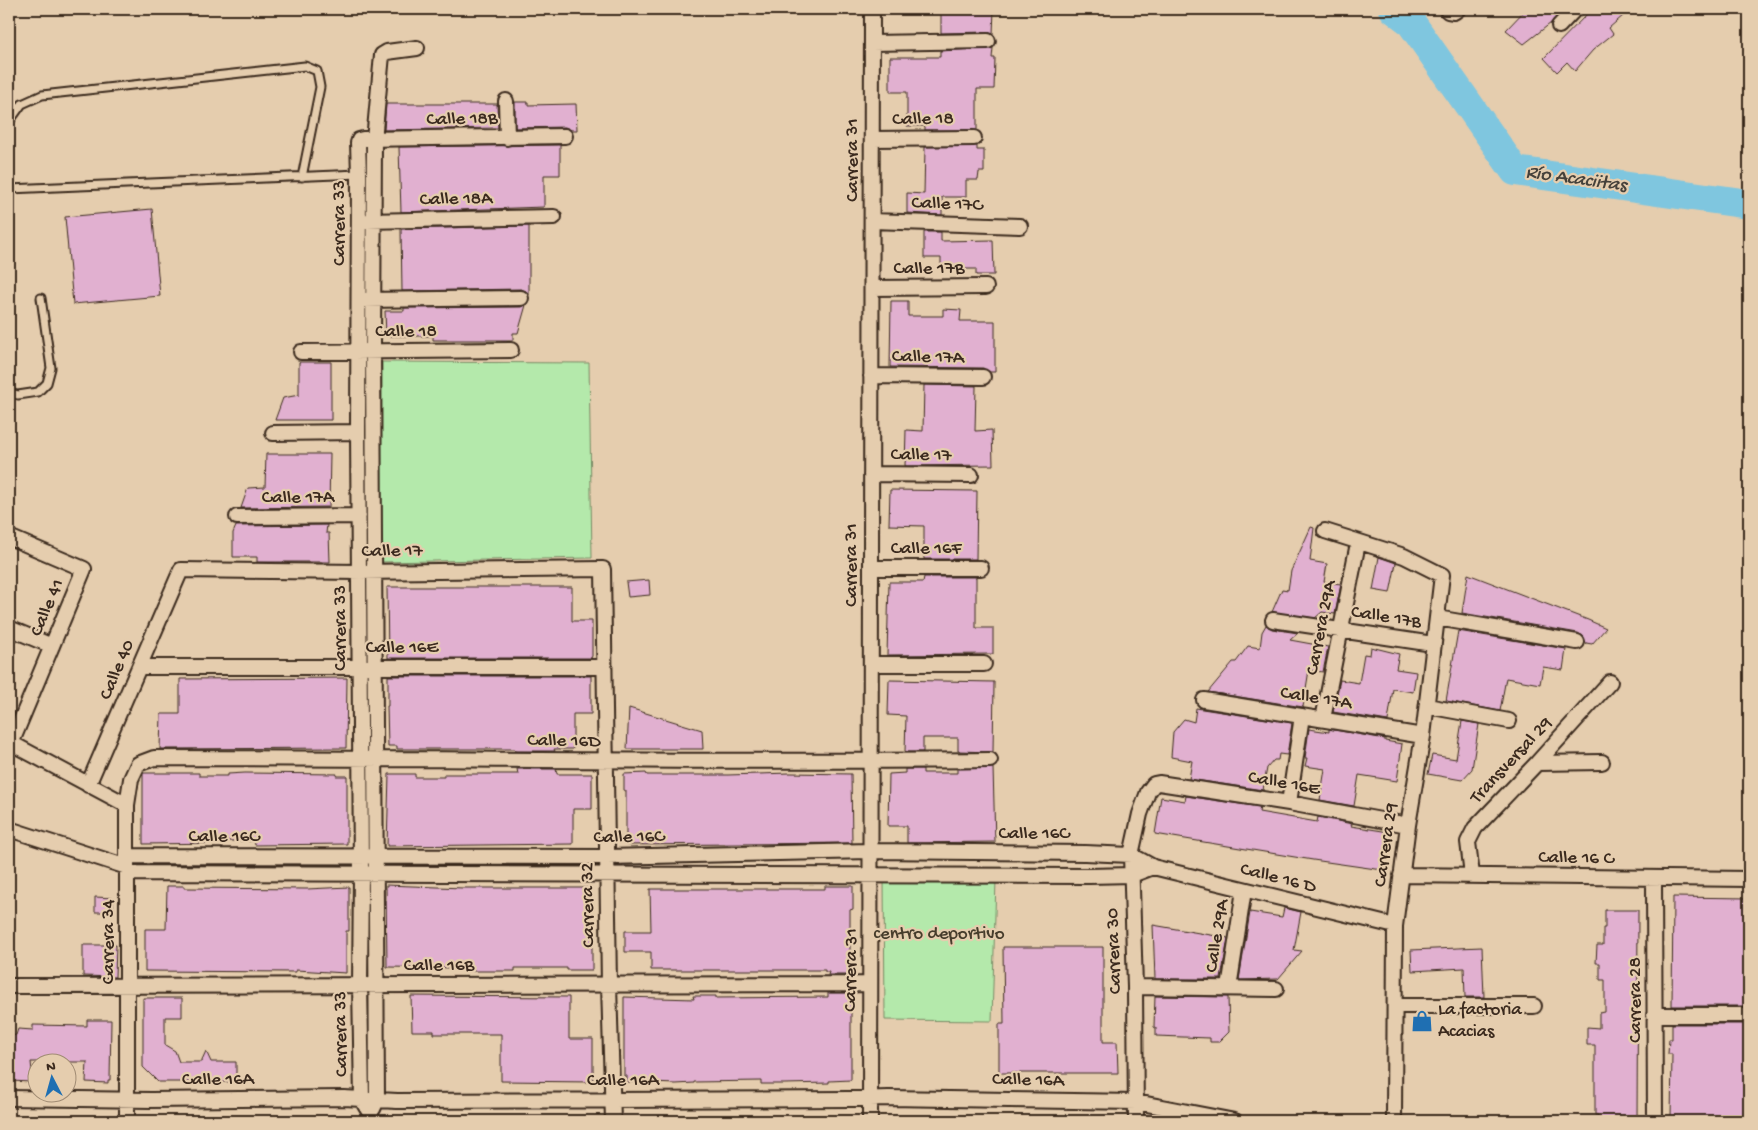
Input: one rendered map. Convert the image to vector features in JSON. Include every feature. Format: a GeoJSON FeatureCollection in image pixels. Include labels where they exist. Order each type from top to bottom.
{"type":"FeatureCollection","features":[{"type":"Feature","properties":{"kind":"street","name":"Carrera 31"},"geometry":{"type":"LineString","coordinates":[[870,1121],[872,875],[870,851],[872,9]]}},
{"type":"Feature","properties":{"kind":"street"},"geometry":{"type":"LineString","coordinates":[[1446,9],[1454,12],[1458,9]]}},
{"type":"Feature","properties":{"kind":"street"},"geometry":{"type":"LineString","coordinates":[[1558,26],[1575,9]]}},
{"type":"Feature","properties":{"kind":"street"},"geometry":{"type":"LineString","coordinates":[[872,42],[988,41]]}},
{"type":"Feature","properties":{"kind":"street","name":"Carrera 33"},"geometry":{"type":"LineString","coordinates":[[371,1118],[362,1100],[360,666],[367,571],[359,516],[358,432],[366,351],[374,300],[374,140],[382,55],[387,52],[417,48]]}},
{"type":"Feature","properties":{"kind":"street"},"geometry":{"type":"LineString","coordinates":[[506,101],[507,138]]}},
{"type":"Feature","properties":{"kind":"street","name":"Calle 18B"},"geometry":{"type":"LineString","coordinates":[[359,140],[565,136]]}},
{"type":"Feature","properties":{"kind":"street","name":"Calle 18"},"geometry":{"type":"LineString","coordinates":[[872,139],[974,138]]}},
{"type":"Feature","properties":{"kind":"street","name":"Carrera 33"},"geometry":{"type":"LineString","coordinates":[[359,140],[359,300],[366,351],[367,571],[374,666],[375,856],[377,874],[377,1100],[371,1118]]}},
{"type":"Feature","properties":{"kind":"street","name":"Calle 18A"},"geometry":{"type":"LineString","coordinates":[[359,221],[554,217]]}},
{"type":"Feature","properties":{"kind":"street","name":"Calle 17C"},"geometry":{"type":"LineString","coordinates":[[872,221],[1020,226]]}},
{"type":"Feature","properties":{"kind":"street","name":"Calle 17B"},"geometry":{"type":"LineString","coordinates":[[872,288],[986,287]]}},
{"type":"Feature","properties":{"kind":"street"},"geometry":{"type":"LineString","coordinates":[[359,300],[521,298]]}},
{"type":"Feature","properties":{"kind":"street","name":"Calle 18"},"geometry":{"type":"LineString","coordinates":[[301,352],[511,350]]}},
{"type":"Feature","properties":{"kind":"street","name":"Calle 17A"},"geometry":{"type":"LineString","coordinates":[[872,376],[983,377]]}},
{"type":"Feature","properties":{"kind":"street"},"geometry":{"type":"LineString","coordinates":[[273,433],[358,432]]}},
{"type":"Feature","properties":{"kind":"street","name":"Calle 17"},"geometry":{"type":"LineString","coordinates":[[871,474],[971,475]]}},
{"type":"Feature","properties":{"kind":"street","name":"Calle 17A"},"geometry":{"type":"LineString","coordinates":[[237,517],[359,516]]}},
{"type":"Feature","properties":{"kind":"street"},"geometry":{"type":"LineString","coordinates":[[1325,532],[1358,543]]}},
{"type":"Feature","properties":{"kind":"street","name":"Calle 41"},"geometry":{"type":"LineString","coordinates":[[9,537],[84,569],[10,743]]}},
{"type":"Feature","properties":{"kind":"street","name":"Carrera 29"},"geometry":{"type":"LineString","coordinates":[[1358,543],[1379,547],[1404,556],[1442,576],[1423,736],[1408,825],[1395,926],[1394,1121]]}},
{"type":"Feature","properties":{"kind":"street","name":"Carrera 29A"},"geometry":{"type":"LineString","coordinates":[[1324,719],[1358,543]]}},
{"type":"Feature","properties":{"kind":"street","name":"Calle 16F"},"geometry":{"type":"LineString","coordinates":[[871,568],[981,568]]}},
{"type":"Feature","properties":{"kind":"street","name":"Calle 17"},"geometry":{"type":"LineString","coordinates":[[181,570],[603,569]]}},
{"type":"Feature","properties":{"kind":"street","name":"Carrera 32"},"geometry":{"type":"LineString","coordinates":[[603,569],[609,985],[613,1121]]}},
{"type":"Feature","properties":{"kind":"street","name":"Calle 40"},"geometry":{"type":"LineString","coordinates":[[88,785],[181,570]]}},
{"type":"Feature","properties":{"kind":"street","name":"Calle 17B"},"geometry":{"type":"LineString","coordinates":[[1437,618],[1578,642]]}},
{"type":"Feature","properties":{"kind":"street","name":"Calle 17B"},"geometry":{"type":"LineString","coordinates":[[1273,620],[1433,644]]}},
{"type":"Feature","properties":{"kind":"street"},"geometry":{"type":"LineString","coordinates":[[9,628],[52,646]]}},
{"type":"Feature","properties":{"kind":"street"},"geometry":{"type":"LineString","coordinates":[[871,664],[984,664]]}},
{"type":"Feature","properties":{"kind":"street","name":"Calle 16E"},"geometry":{"type":"LineString","coordinates":[[140,667],[604,667]]}},
{"type":"Feature","properties":{"kind":"street","name":"Transversal 29"},"geometry":{"type":"LineString","coordinates":[[1472,875],[1468,842],[1474,828],[1537,763],[1610,682]]}},
{"type":"Feature","properties":{"kind":"street","name":"Calle 17A"},"geometry":{"type":"LineString","coordinates":[[1204,700],[1423,736]]}},
{"type":"Feature","properties":{"kind":"street"},"geometry":{"type":"LineString","coordinates":[[1426,706],[1509,721]]}},
{"type":"Feature","properties":{"kind":"street"},"geometry":{"type":"LineString","coordinates":[[1289,803],[1302,716]]}},
{"type":"Feature","properties":{"kind":"street"},"geometry":{"type":"LineString","coordinates":[[10,743],[127,805]]}},
{"type":"Feature","properties":{"kind":"street","name":"Calle 16D"},"geometry":{"type":"LineString","coordinates":[[138,764],[154,758],[606,761],[990,760]]}},
{"type":"Feature","properties":{"kind":"street"},"geometry":{"type":"LineString","coordinates":[[1537,763],[1602,762]]}},
{"type":"Feature","properties":{"kind":"street","name":"Carrera 34"},"geometry":{"type":"LineString","coordinates":[[127,1121],[127,805],[131,779],[138,764]]}},
{"type":"Feature","properties":{"kind":"street","name":"Calle 16E"},"geometry":{"type":"LineString","coordinates":[[1154,784],[1159,783],[1289,803],[1408,825]]}},
{"type":"Feature","properties":{"kind":"street","name":"Carrera 30"},"geometry":{"type":"LineString","coordinates":[[1136,1121],[1135,987],[1131,855],[1145,799],[1154,784]]}},
{"type":"Feature","properties":{"kind":"street"},"geometry":{"type":"LineString","coordinates":[[9,829],[127,865]]}},
{"type":"Feature","properties":{"kind":"street","name":"Calle 16C"},"geometry":{"type":"LineString","coordinates":[[127,865],[360,856],[607,858],[870,851],[1131,855]]}},
{"type":"Feature","properties":{"kind":"street","name":"Calle 16 D"},"geometry":{"type":"LineString","coordinates":[[1131,855],[1154,867],[1395,926]]}},
{"type":"Feature","properties":{"kind":"street","name":"Calle 16C"},"geometry":{"type":"LineString","coordinates":[[127,865],[361,874],[1132,875]]}},
{"type":"Feature","properties":{"kind":"street"},"geometry":{"type":"LineString","coordinates":[[1132,875],[1154,867]]}},
{"type":"Feature","properties":{"kind":"street","name":"Calle 16 C"},"geometry":{"type":"LineString","coordinates":[[1401,876],[1472,875],[1749,880]]}},
{"type":"Feature","properties":{"kind":"street","name":"Carrera 28"},"geometry":{"type":"LineString","coordinates":[[1654,879],[1655,1121]]}},
{"type":"Feature","properties":{"kind":"street","name":"Calle 29A"},"geometry":{"type":"LineString","coordinates":[[1229,988],[1244,890]]}},
{"type":"Feature","properties":{"kind":"street","name":"Calle 16B"},"geometry":{"type":"LineString","coordinates":[[9,986],[870,984]]}},
{"type":"Feature","properties":{"kind":"street"},"geometry":{"type":"LineString","coordinates":[[1135,987],[1276,989]]}},
{"type":"Feature","properties":{"kind":"street"},"geometry":{"type":"LineString","coordinates":[[1395,1006],[1534,1006]]}},
{"type":"Feature","properties":{"kind":"street"},"geometry":{"type":"LineString","coordinates":[[1654,1014],[1749,1015]]}},
{"type":"Feature","properties":{"kind":"street","name":"Calle 16A"},"geometry":{"type":"LineString","coordinates":[[9,1098],[344,1098],[397,1101],[889,1098],[1136,1102],[1235,1121]]}},
{"type":"Feature","properties":{"kind":"lane"},"geometry":{"type":"LineString","coordinates":[[9,122],[22,104],[42,95],[304,66],[317,72],[320,87],[302,176]]}},
{"type":"Feature","properties":{"kind":"lane"},"geometry":{"type":"LineString","coordinates":[[9,189],[359,174]]}},
{"type":"Feature","properties":{"kind":"lane"},"geometry":{"type":"LineString","coordinates":[[9,393],[18,395],[38,392],[47,383],[51,368],[41,298]]}},
{"type":"Feature","properties":{"kind":"green space"},"geometry":{"type":"Polygon","coordinates":[[[382,362],[589,363],[592,558],[381,562],[382,362]]]}},
{"type":"Feature","properties":{"kind":"green space","name":"centro deportivo"},"geometry":{"type":"Polygon","coordinates":[[[884,877],[996,879],[992,1021],[885,1020],[884,877]]]}},
{"type":"Feature","properties":{"kind":"building"},"geometry":{"type":"Polygon","coordinates":[[[941,9],[994,9],[993,34],[988,32],[941,33],[941,9]]]}},
{"type":"Feature","properties":{"kind":"building"},"geometry":{"type":"Polygon","coordinates":[[[1526,9],[1563,9],[1551,23],[1524,44],[1506,30],[1526,9]]]}},
{"type":"Feature","properties":{"kind":"building"},"geometry":{"type":"Polygon","coordinates":[[[1592,9],[1631,9],[1609,28],[1613,34],[1593,50],[1575,71],[1567,62],[1557,72],[1544,58],[1592,9]]]}},
{"type":"Feature","properties":{"kind":"building"},"geometry":{"type":"Polygon","coordinates":[[[993,48],[992,58],[995,58],[994,89],[977,89],[977,130],[925,130],[925,126],[907,126],[907,92],[890,92],[890,57],[940,57],[940,51],[993,48]]]}},
{"type":"Feature","properties":{"kind":"building"},"geometry":{"type":"Polygon","coordinates":[[[515,102],[528,102],[528,105],[576,104],[577,130],[565,127],[515,128],[515,102]]]}},
{"type":"Feature","properties":{"kind":"building"},"geometry":{"type":"Polygon","coordinates":[[[386,104],[497,104],[498,128],[384,130],[386,104]]]}},
{"type":"Feature","properties":{"kind":"building"},"geometry":{"type":"Polygon","coordinates":[[[560,145],[560,175],[544,175],[544,207],[401,212],[399,147],[560,145]]]}},
{"type":"Feature","properties":{"kind":"building"},"geometry":{"type":"Polygon","coordinates":[[[977,146],[977,150],[984,150],[984,172],[979,172],[978,180],[966,180],[966,197],[942,197],[942,215],[907,213],[907,193],[924,194],[925,147],[977,146]]]}},
{"type":"Feature","properties":{"kind":"building"},"geometry":{"type":"Polygon","coordinates":[[[152,209],[160,296],[73,304],[65,217],[152,209]]]}},
{"type":"Feature","properties":{"kind":"building"},"geometry":{"type":"Polygon","coordinates":[[[529,226],[529,295],[521,289],[402,291],[401,229],[529,226]]]}},
{"type":"Feature","properties":{"kind":"building"},"geometry":{"type":"Polygon","coordinates":[[[924,232],[941,232],[941,241],[993,240],[994,275],[976,275],[976,269],[941,269],[941,258],[924,258],[924,232]]]}},
{"type":"Feature","properties":{"kind":"building"},"geometry":{"type":"Polygon","coordinates":[[[891,301],[908,301],[908,316],[943,316],[943,309],[961,310],[960,321],[995,321],[995,372],[990,372],[983,368],[890,367],[891,301]]]}},
{"type":"Feature","properties":{"kind":"building"},"geometry":{"type":"Polygon","coordinates":[[[526,305],[518,333],[513,333],[513,340],[433,340],[433,336],[386,336],[385,311],[404,311],[404,308],[521,307],[526,305]]]}},
{"type":"Feature","properties":{"kind":"building"},"geometry":{"type":"Polygon","coordinates":[[[299,362],[331,362],[331,420],[275,420],[283,398],[299,395],[299,362]]]}},
{"type":"Feature","properties":{"kind":"building"},"geometry":{"type":"Polygon","coordinates":[[[924,385],[976,386],[975,431],[992,430],[993,465],[905,466],[906,430],[923,431],[924,385]]]}},
{"type":"Feature","properties":{"kind":"building"},"geometry":{"type":"Polygon","coordinates":[[[266,454],[330,454],[329,507],[241,508],[248,488],[265,487],[266,454]]]}},
{"type":"Feature","properties":{"kind":"building"},"geometry":{"type":"Polygon","coordinates":[[[890,490],[977,491],[976,559],[924,559],[924,526],[889,525],[890,490]]]}},
{"type":"Feature","properties":{"kind":"building"},"geometry":{"type":"Polygon","coordinates":[[[327,525],[326,533],[329,533],[330,562],[257,562],[257,557],[233,557],[233,533],[236,526],[327,525]]]}},
{"type":"Feature","properties":{"kind":"building"},"geometry":{"type":"Polygon","coordinates":[[[1311,527],[1314,528],[1310,561],[1327,564],[1324,582],[1341,584],[1335,614],[1322,612],[1315,618],[1272,612],[1282,589],[1288,590],[1291,571],[1311,527]]]}},
{"type":"Feature","properties":{"kind":"building"},"geometry":{"type":"Polygon","coordinates":[[[1379,557],[1396,563],[1390,593],[1373,590],[1379,557]]]}},
{"type":"Feature","properties":{"kind":"building"},"geometry":{"type":"Polygon","coordinates":[[[1468,574],[1606,628],[1592,644],[1586,643],[1583,636],[1578,633],[1462,613],[1468,574]]]}},
{"type":"Feature","properties":{"kind":"building"},"geometry":{"type":"Polygon","coordinates":[[[924,577],[976,577],[976,628],[993,628],[993,654],[887,655],[889,582],[923,582],[924,577]]]}},
{"type":"Feature","properties":{"kind":"building"},"geometry":{"type":"Polygon","coordinates":[[[649,580],[650,595],[628,597],[626,582],[649,580]]]}},
{"type":"Feature","properties":{"kind":"building"},"geometry":{"type":"Polygon","coordinates":[[[387,587],[572,587],[572,621],[592,621],[592,656],[591,658],[388,658],[387,587]]]}},
{"type":"Feature","properties":{"kind":"building"},"geometry":{"type":"Polygon","coordinates":[[[1266,625],[1272,629],[1298,633],[1290,640],[1328,647],[1323,672],[1309,670],[1303,707],[1208,692],[1248,646],[1260,648],[1262,632],[1266,625]]]}},
{"type":"Feature","properties":{"kind":"building"},"geometry":{"type":"Polygon","coordinates":[[[1458,631],[1566,649],[1563,670],[1543,667],[1540,684],[1506,678],[1500,711],[1446,701],[1458,631]]]}},
{"type":"Feature","properties":{"kind":"building"},"geometry":{"type":"Polygon","coordinates":[[[1371,647],[1399,654],[1396,669],[1416,672],[1413,692],[1393,689],[1388,721],[1333,712],[1340,680],[1359,683],[1364,654],[1370,655],[1371,647]]]}},
{"type":"Feature","properties":{"kind":"building"},"geometry":{"type":"Polygon","coordinates":[[[388,676],[591,676],[591,714],[573,714],[573,749],[516,751],[515,749],[397,749],[397,746],[388,746],[388,676]]]}},
{"type":"Feature","properties":{"kind":"building"},"geometry":{"type":"Polygon","coordinates":[[[347,678],[346,748],[160,749],[161,714],[180,714],[180,679],[347,678]]]}},
{"type":"Feature","properties":{"kind":"building"},"geometry":{"type":"Polygon","coordinates":[[[889,680],[994,682],[993,752],[958,751],[958,738],[923,738],[923,752],[905,752],[906,716],[888,715],[889,680]]]}},
{"type":"Feature","properties":{"kind":"building"},"geometry":{"type":"Polygon","coordinates":[[[629,708],[702,730],[703,749],[627,749],[629,708]]]}},
{"type":"Feature","properties":{"kind":"building"},"geometry":{"type":"Polygon","coordinates":[[[1196,708],[1292,723],[1287,755],[1279,754],[1278,760],[1274,760],[1267,768],[1263,790],[1189,779],[1192,761],[1171,757],[1173,732],[1184,719],[1194,722],[1196,708]]]}},
{"type":"Feature","properties":{"kind":"building"},"geometry":{"type":"Polygon","coordinates":[[[1462,721],[1479,724],[1472,769],[1462,780],[1428,774],[1432,755],[1456,759],[1462,721]]]}},
{"type":"Feature","properties":{"kind":"building"},"geometry":{"type":"Polygon","coordinates":[[[1309,729],[1329,732],[1329,729],[1402,744],[1397,781],[1359,775],[1354,806],[1320,800],[1325,769],[1305,766],[1309,729]]]}},
{"type":"Feature","properties":{"kind":"building"},"geometry":{"type":"Polygon","coordinates":[[[993,768],[995,842],[907,843],[907,826],[888,826],[889,774],[905,773],[905,769],[923,769],[923,773],[957,773],[957,769],[993,768]]]}},
{"type":"Feature","properties":{"kind":"building"},"geometry":{"type":"Polygon","coordinates":[[[517,769],[556,769],[557,774],[592,774],[592,809],[573,809],[573,844],[387,846],[389,774],[415,774],[415,777],[444,777],[444,774],[518,774],[517,769]]]}},
{"type":"Feature","properties":{"kind":"building"},"geometry":{"type":"Polygon","coordinates":[[[143,773],[199,773],[199,776],[228,776],[228,774],[245,773],[337,774],[336,776],[347,776],[347,844],[255,845],[254,841],[226,841],[226,843],[143,844],[143,773]]]}},
{"type":"Feature","properties":{"kind":"building"},"geometry":{"type":"Polygon","coordinates":[[[646,773],[647,775],[851,774],[852,843],[626,845],[626,791],[624,790],[624,774],[646,773]]]}},
{"type":"Feature","properties":{"kind":"building"},"geometry":{"type":"Polygon","coordinates":[[[1186,796],[1260,807],[1259,812],[1317,822],[1318,817],[1352,824],[1351,826],[1389,832],[1383,870],[1155,834],[1161,797],[1185,801],[1186,796]]]}},
{"type":"Feature","properties":{"kind":"building"},"geometry":{"type":"Polygon","coordinates":[[[386,885],[463,888],[590,888],[592,970],[515,968],[515,971],[462,971],[462,968],[387,967],[386,885]]]}},
{"type":"Feature","properties":{"kind":"building"},"geometry":{"type":"Polygon","coordinates":[[[167,886],[184,886],[184,888],[307,889],[349,887],[349,931],[346,931],[346,973],[296,970],[296,972],[145,971],[145,929],[166,929],[167,886]]]}},
{"type":"Feature","properties":{"kind":"building"},"geometry":{"type":"Polygon","coordinates":[[[825,886],[853,886],[853,909],[850,910],[850,975],[828,975],[829,972],[825,972],[825,970],[651,970],[651,952],[625,952],[625,931],[651,931],[650,889],[825,889],[825,886]]]}},
{"type":"Feature","properties":{"kind":"building"},"geometry":{"type":"Polygon","coordinates":[[[95,897],[113,898],[113,912],[95,912],[95,897]]]}},
{"type":"Feature","properties":{"kind":"building"},"geometry":{"type":"Polygon","coordinates":[[[1673,897],[1749,898],[1749,1006],[1672,1006],[1673,897]]]}},
{"type":"Feature","properties":{"kind":"building"},"geometry":{"type":"Polygon","coordinates":[[[1284,908],[1301,912],[1294,950],[1302,951],[1278,979],[1239,980],[1250,912],[1282,917],[1284,908]]]}},
{"type":"Feature","properties":{"kind":"building"},"geometry":{"type":"Polygon","coordinates":[[[1605,910],[1638,910],[1637,1121],[1598,1121],[1598,1115],[1595,1115],[1595,1045],[1587,1045],[1587,1027],[1599,1028],[1599,1013],[1605,1012],[1605,980],[1600,980],[1600,963],[1596,963],[1597,945],[1603,945],[1605,910]]]}},
{"type":"Feature","properties":{"kind":"building"},"geometry":{"type":"Polygon","coordinates":[[[1153,925],[1228,938],[1221,979],[1155,979],[1153,925]]]}},
{"type":"Feature","properties":{"kind":"building"},"geometry":{"type":"Polygon","coordinates":[[[83,945],[116,945],[115,977],[83,976],[83,945]]]}},
{"type":"Feature","properties":{"kind":"building"},"geometry":{"type":"Polygon","coordinates":[[[1003,947],[1103,947],[1103,1042],[1117,1042],[1118,1073],[999,1073],[999,1024],[1004,1024],[1003,947]]]}},
{"type":"Feature","properties":{"kind":"building"},"geometry":{"type":"Polygon","coordinates":[[[1482,947],[1484,997],[1465,997],[1464,968],[1412,971],[1411,950],[1482,947]]]}},
{"type":"Feature","properties":{"kind":"building"},"geometry":{"type":"Polygon","coordinates":[[[828,993],[851,994],[851,1080],[829,1081],[829,1083],[761,1084],[761,1081],[676,1084],[627,1082],[627,1076],[624,1076],[624,997],[694,999],[693,996],[716,996],[716,998],[828,997],[828,993]]]}},
{"type":"Feature","properties":{"kind":"building"},"geometry":{"type":"Polygon","coordinates":[[[411,996],[569,997],[569,1039],[593,1039],[593,1082],[501,1081],[501,1034],[434,1034],[434,1031],[412,1031],[411,996]]]}},
{"type":"Feature","properties":{"kind":"building"},"geometry":{"type":"Polygon","coordinates":[[[1155,996],[1228,997],[1229,1032],[1219,1042],[1210,1042],[1210,1038],[1156,1036],[1156,1028],[1154,1027],[1155,996]]]}},
{"type":"Feature","properties":{"kind":"building"},"geometry":{"type":"Polygon","coordinates":[[[143,998],[182,998],[182,1017],[165,1017],[165,1045],[175,1051],[179,1062],[201,1062],[206,1051],[211,1062],[236,1062],[236,1082],[158,1082],[143,1067],[143,998]]]}},
{"type":"Feature","properties":{"kind":"building"},"geometry":{"type":"Polygon","coordinates":[[[87,1020],[111,1020],[110,1080],[108,1080],[108,1083],[86,1082],[87,1062],[78,1062],[78,1052],[28,1052],[28,1082],[9,1081],[9,1036],[16,1035],[18,1029],[33,1030],[33,1025],[87,1026],[87,1020]]]}},
{"type":"Feature","properties":{"kind":"building"},"geometry":{"type":"Polygon","coordinates":[[[1672,1024],[1749,1024],[1749,1121],[1671,1119],[1672,1054],[1668,1054],[1669,1039],[1672,1039],[1672,1024]]]}},
{"type":"Feature","properties":{"kind":"waterway","name":"Río Acaciitas"},"geometry":{"type":"LineString","coordinates":[[1394,9],[1410,21],[1515,171],[1749,204]]}},
{"type":"Feature","properties":{"kind":"place","name":"La factoria Acacias"},"geometry":{"type":"Point","coordinates":[1422,1021]}}]}
